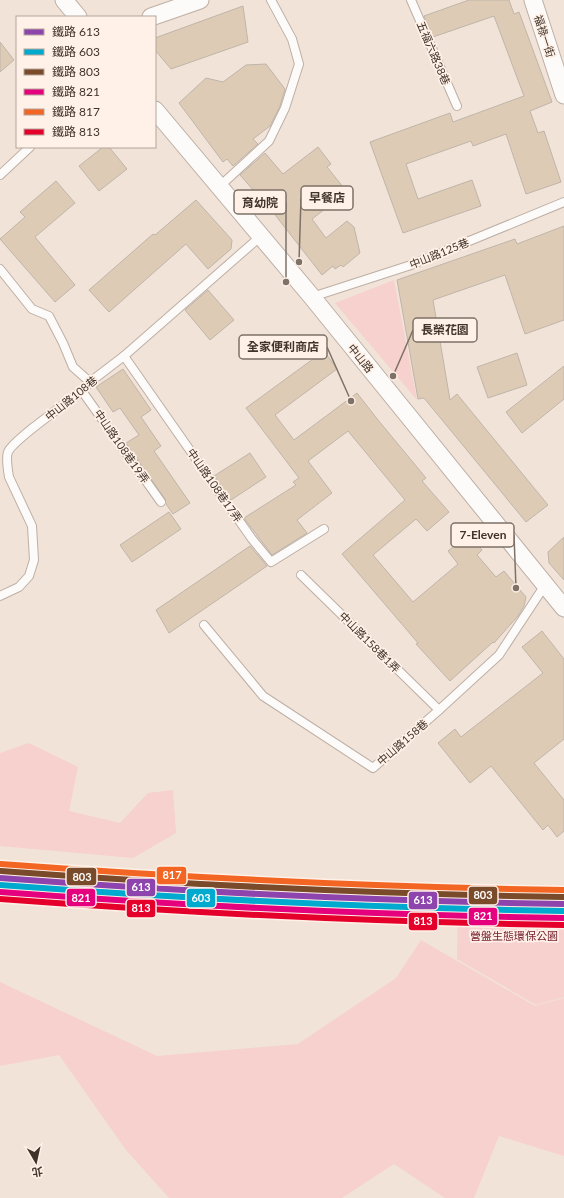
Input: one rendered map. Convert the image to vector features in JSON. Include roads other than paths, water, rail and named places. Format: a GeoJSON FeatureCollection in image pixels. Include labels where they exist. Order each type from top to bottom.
{"type":"FeatureCollection","features":[{"type":"Feature","properties":{"kind":"street"},"geometry":{"type":"LineString","coordinates":[[64,0],[77,16]]}},
{"type":"Feature","properties":{"kind":"street"},"geometry":{"type":"LineString","coordinates":[[154,16],[200,0]]}},
{"type":"Feature","properties":{"kind":"street","name":"福祿一街"},"geometry":{"type":"LineString","coordinates":[[533,0],[564,95]]}},
{"type":"Feature","properties":{"kind":"street","name":"中山路"},"geometry":{"type":"LineString","coordinates":[[156,111],[312,296],[564,608]]}},
{"type":"Feature","properties":{"kind":"lane"},"geometry":{"type":"LineString","coordinates":[[220,186],[269,141],[285,108],[299,64],[292,39],[271,0]]}},
{"type":"Feature","properties":{"kind":"lane","name":"五福六路38巷"},"geometry":{"type":"LineString","coordinates":[[411,0],[457,106]]}},
{"type":"Feature","properties":{"kind":"lane"},"geometry":{"type":"LineString","coordinates":[[0,175],[29,148]]}},
{"type":"Feature","properties":{"kind":"lane","name":"中山路125巷"},"geometry":{"type":"LineString","coordinates":[[312,296],[411,265],[564,202]]}},
{"type":"Feature","properties":{"kind":"lane","name":"中山路108巷"},"geometry":{"type":"LineString","coordinates":[[0,596],[19,587],[29,576],[34,560],[32,526],[9,477],[8,452],[18,440],[82,391],[90,382],[124,356],[261,236]]}},
{"type":"Feature","properties":{"kind":"lane"},"geometry":{"type":"LineString","coordinates":[[0,269],[32,309],[49,316],[63,343],[73,368],[90,382]]}},
{"type":"Feature","properties":{"kind":"lane","name":"中山路108巷17弄"},"geometry":{"type":"LineString","coordinates":[[124,356],[252,539],[271,562],[324,529]]}},
{"type":"Feature","properties":{"kind":"lane","name":"中山路108巷19弄"},"geometry":{"type":"LineString","coordinates":[[82,391],[161,502]]}},
{"type":"Feature","properties":{"kind":"lane","name":"中山路158巷1弄"},"geometry":{"type":"LineString","coordinates":[[301,574],[439,710]]}},
{"type":"Feature","properties":{"kind":"lane","name":"中山路158巷"},"geometry":{"type":"LineString","coordinates":[[204,625],[263,696],[373,768],[499,655],[545,585]]}},
{"type":"Feature","properties":{"kind":"rail line","name":"817"},"geometry":{"type":"LineString","coordinates":[[1,864],[142,874],[282,881],[423,887],[564,890]]}},
{"type":"Feature","properties":{"kind":"rail line","name":"803"},"geometry":{"type":"LineString","coordinates":[[1,871],[141,881],[282,888],[423,894],[564,897]]}},
{"type":"Feature","properties":{"kind":"rail line","name":"613"},"geometry":{"type":"LineString","coordinates":[[0,878],[141,888],[282,895],[423,901],[564,904]]}},
{"type":"Feature","properties":{"kind":"rail line","name":"603"},"geometry":{"type":"LineString","coordinates":[[0,885],[141,895],[282,902],[423,908],[564,911]]}},
{"type":"Feature","properties":{"kind":"rail line","name":"821"},"geometry":{"type":"LineString","coordinates":[[0,892],[141,902],[282,909],[423,915],[564,918]]}},
{"type":"Feature","properties":{"kind":"rail line","name":"813"},"geometry":{"type":"LineString","coordinates":[[0,899],[141,909],[282,916],[423,922],[564,925]]}},
{"type":"Feature","properties":{"kind":"place","name":"早餐店"},"geometry":{"type":"Point","coordinates":[299,262]}},
{"type":"Feature","properties":{"kind":"place","name":"育幼院"},"geometry":{"type":"Point","coordinates":[286,282]}},
{"type":"Feature","properties":{"kind":"place","name":"長榮花園"},"geometry":{"type":"Point","coordinates":[393,376]}},
{"type":"Feature","properties":{"kind":"place","name":"全家便利商店"},"geometry":{"type":"Point","coordinates":[351,401]}},
{"type":"Feature","properties":{"kind":"place","name":"7-Eleven"},"geometry":{"type":"Point","coordinates":[516,588]}},
{"type":"Feature","properties":{"kind":"park label","name":"營盤生態環保公園"},"geometry":{"type":"Point","coordinates":[514,935]}}]}
